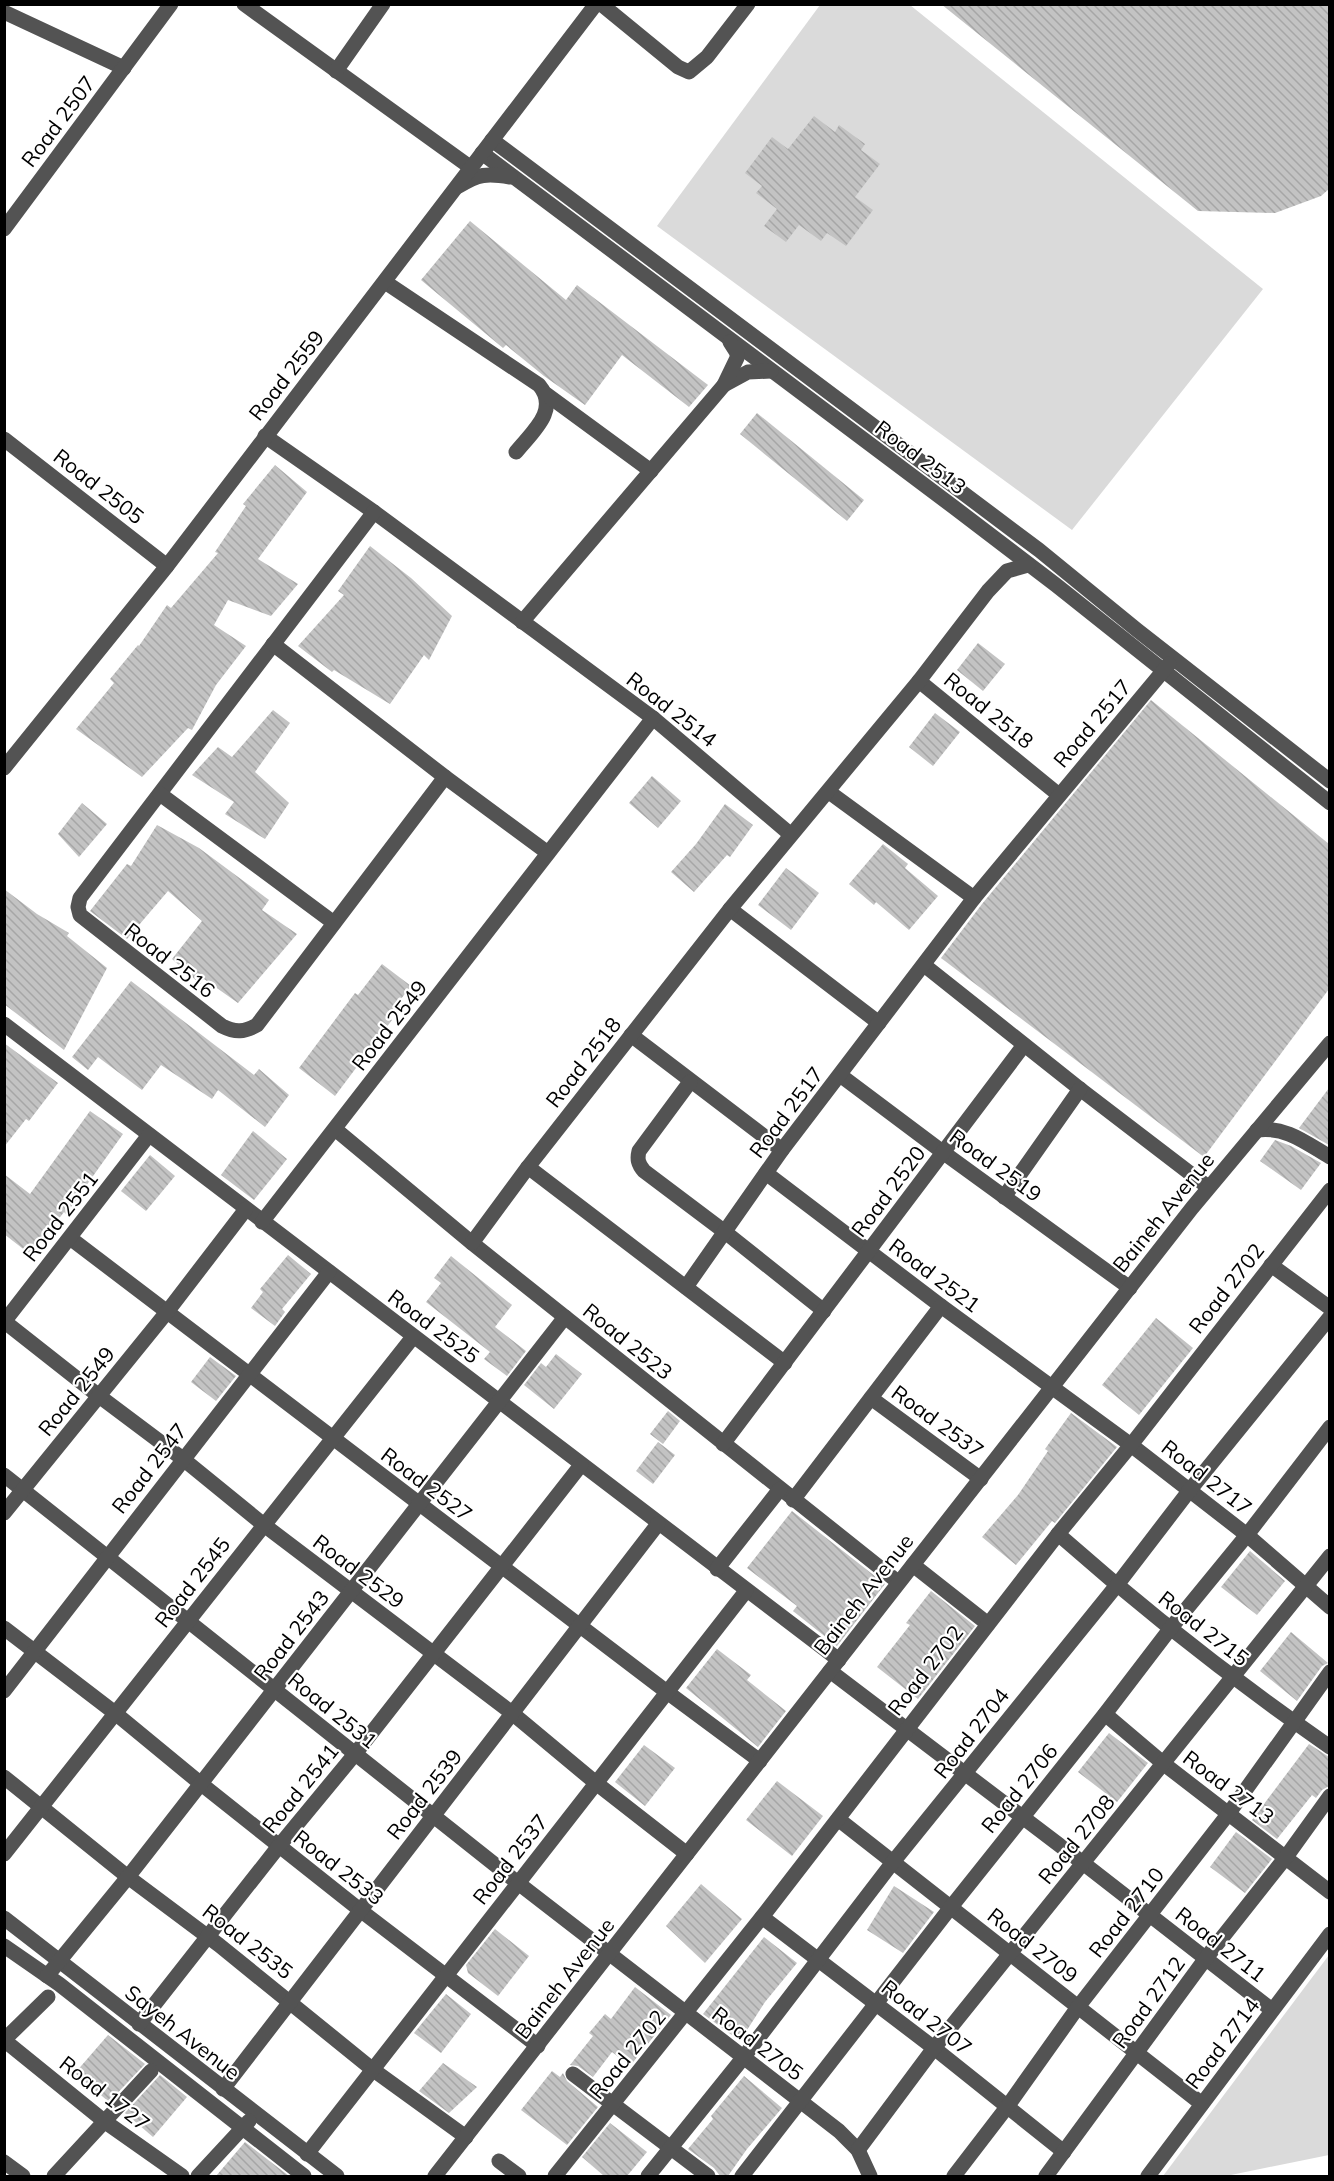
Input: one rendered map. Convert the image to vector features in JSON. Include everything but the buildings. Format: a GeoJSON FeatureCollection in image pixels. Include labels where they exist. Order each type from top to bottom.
{"type":"FeatureCollection","features":[{"type":"Feature","properties":{"kind":"street","name":"Road 2507"},"geometry":{"type":"LineString","coordinates":[[4,229],[171,4]]}},
{"type":"Feature","properties":{"kind":"street"},"geometry":{"type":"LineString","coordinates":[[244,4],[470,167]]}},
{"type":"Feature","properties":{"kind":"street"},"geometry":{"type":"LineString","coordinates":[[336,71],[383,4]]}},
{"type":"Feature","properties":{"kind":"street","name":"Road 2559"},"geometry":{"type":"LineString","coordinates":[[4,768],[167,566],[596,4]]}},
{"type":"Feature","properties":{"kind":"street"},"geometry":{"type":"LineString","coordinates":[[601,4],[678,67],[689,72],[707,57],[748,4]]}},
{"type":"Feature","properties":{"kind":"street","name":"Road 2507"},"geometry":{"type":"LineString","coordinates":[[4,12],[124,68]]}},
{"type":"Feature","properties":{"kind":"street"},"geometry":{"type":"LineString","coordinates":[[509,116],[506,132],[523,164]]}},
{"type":"Feature","properties":{"kind":"street","name":"Road 2513"},"geometry":{"type":"LineString","coordinates":[[492,140],[1039,550],[1329,781]]}},
{"type":"Feature","properties":{"kind":"street","name":"Road 2513"},"geometry":{"type":"LineString","coordinates":[[482,153],[1028,565],[1329,803]]}},
{"type":"Feature","properties":{"kind":"street"},"geometry":{"type":"LineString","coordinates":[[452,191],[474,177],[492,174],[512,177]]}},
{"type":"Feature","properties":{"kind":"street"},"geometry":{"type":"LineString","coordinates":[[385,282],[539,385],[546,394],[651,471]]}},
{"type":"Feature","properties":{"kind":"street"},"geometry":{"type":"LineString","coordinates":[[522,622],[724,385],[734,366],[737,353],[728,338]]}},
{"type":"Feature","properties":{"kind":"street"},"geometry":{"type":"LineString","coordinates":[[751,356],[761,342]]}},
{"type":"Feature","properties":{"kind":"street"},"geometry":{"type":"LineString","coordinates":[[724,385],[748,372],[771,371]]}},
{"type":"Feature","properties":{"kind":"street"},"geometry":{"type":"LineString","coordinates":[[516,452],[545,415],[548,402],[546,394]]}},
{"type":"Feature","properties":{"kind":"street","name":"Road 2514"},"geometry":{"type":"LineString","coordinates":[[265,436],[374,512],[653,718],[790,834]]}},
{"type":"Feature","properties":{"kind":"street","name":"Road 2505"},"geometry":{"type":"LineString","coordinates":[[4,439],[167,566]]}},
{"type":"Feature","properties":{"kind":"street","name":"Road 2516"},"geometry":{"type":"LineString","coordinates":[[374,512],[80,898],[78,907],[80,915],[222,1026],[233,1032],[246,1031],[257,1025],[445,777]]}},
{"type":"Feature","properties":{"kind":"street","name":"Road 2518"},"geometry":{"type":"LineString","coordinates":[[472,1243],[528,1167],[730,909],[790,834],[829,792],[920,681],[994,584],[1007,571],[1028,565]]}},
{"type":"Feature","properties":{"kind":"street"},"geometry":{"type":"LineString","coordinates":[[273,644],[445,777],[548,853]]}},
{"type":"Feature","properties":{"kind":"street","name":"Road 2517"},"geometry":{"type":"LineString","coordinates":[[686,1287],[782,1150],[974,898],[1173,658]]}},
{"type":"Feature","properties":{"kind":"street","name":"Road 2518"},"geometry":{"type":"LineString","coordinates":[[920,681],[1059,795]]}},
{"type":"Feature","properties":{"kind":"street","name":"Road 2549"},"geometry":{"type":"LineString","coordinates":[[262,1222],[653,718]]}},
{"type":"Feature","properties":{"kind":"street"},"geometry":{"type":"LineString","coordinates":[[829,792],[974,898]]}},
{"type":"Feature","properties":{"kind":"street"},"geometry":{"type":"LineString","coordinates":[[160,794],[334,923]]}},
{"type":"Feature","properties":{"kind":"street"},"geometry":{"type":"LineString","coordinates":[[730,909],[879,1023]]}},
{"type":"Feature","properties":{"kind":"street"},"geometry":{"type":"LineString","coordinates":[[924,964],[1080,1089],[1208,1187]]}},
{"type":"Feature","properties":{"kind":"street","name":"Road 2525"},"geometry":{"type":"LineString","coordinates":[[4,1024],[746,1591],[834,1666]]}},
{"type":"Feature","properties":{"kind":"street"},"geometry":{"type":"LineString","coordinates":[[631,1035],[782,1150]]}},
{"type":"Feature","properties":{"kind":"street","name":"Baineh Avenue"},"geometry":{"type":"LineString","coordinates":[[435,2176],[1208,1187],[1329,1042]]}},
{"type":"Feature","properties":{"kind":"street","name":"Road 2520"},"geometry":{"type":"LineString","coordinates":[[723,1444],[1024,1045]]}},
{"type":"Feature","properties":{"kind":"street","name":"Road 2519"},"geometry":{"type":"LineString","coordinates":[[840,1075],[1130,1288]]}},
{"type":"Feature","properties":{"kind":"street"},"geometry":{"type":"LineString","coordinates":[[690,1082],[643,1144],[638,1158],[639,1165],[824,1311]]}},
{"type":"Feature","properties":{"kind":"street"},"geometry":{"type":"LineString","coordinates":[[1004,1197],[1080,1089]]}},
{"type":"Feature","properties":{"kind":"street","name":"Road 2523"},"geometry":{"type":"LineString","coordinates":[[334,1129],[472,1243],[898,1582]]}},
{"type":"Feature","properties":{"kind":"street"},"geometry":{"type":"LineString","coordinates":[[1257,1130],[1288,1132],[1329,1157]]}},
{"type":"Feature","properties":{"kind":"street","name":"Road 2551"},"geometry":{"type":"LineString","coordinates":[[5,1322],[149,1135]]}},
{"type":"Feature","properties":{"kind":"street"},"geometry":{"type":"LineString","coordinates":[[528,1167],[785,1363]]}},
{"type":"Feature","properties":{"kind":"street","name":"Road 2521"},"geometry":{"type":"LineString","coordinates":[[766,1173],[1052,1387]]}},
{"type":"Feature","properties":{"kind":"street","name":"Road 2702"},"geometry":{"type":"LineString","coordinates":[[555,2176],[762,1917],[1058,1534],[1131,1445],[1329,1190]]}},
{"type":"Feature","properties":{"kind":"street","name":"Road 2549"},"geometry":{"type":"LineString","coordinates":[[4,1513],[167,1312],[246,1209]]}},
{"type":"Feature","properties":{"kind":"street","name":"Road 2527"},"geometry":{"type":"LineString","coordinates":[[70,1238],[760,1761]]}},
{"type":"Feature","properties":{"kind":"street"},"geometry":{"type":"LineString","coordinates":[[1271,1265],[1329,1308]]}},
{"type":"Feature","properties":{"kind":"street","name":"Road 2547"},"geometry":{"type":"LineString","coordinates":[[4,1691],[329,1272]]}},
{"type":"Feature","properties":{"kind":"street","name":"Road 2537"},"geometry":{"type":"LineString","coordinates":[[793,1500],[941,1306]]}},
{"type":"Feature","properties":{"kind":"street","name":"Road 2543"},"geometry":{"type":"LineString","coordinates":[[47,1976],[128,1877],[566,1317]]}},
{"type":"Feature","properties":{"kind":"street","name":"Road 2704"},"geometry":{"type":"LineString","coordinates":[[648,2176],[743,2058],[893,1862],[1117,1586],[1189,1491],[1329,1317]]}},
{"type":"Feature","properties":{"kind":"street","name":"Road 2529"},"geometry":{"type":"LineString","coordinates":[[5,1322],[183,1459],[264,1525],[512,1713],[596,1783],[687,1854]]}},
{"type":"Feature","properties":{"kind":"street","name":"Road 2545"},"geometry":{"type":"LineString","coordinates":[[4,1854],[413,1336]]}},
{"type":"Feature","properties":{"kind":"street","name":"Road 2717"},"geometry":{"type":"LineString","coordinates":[[1052,1387],[1131,1445],[1247,1536],[1329,1607]]}},
{"type":"Feature","properties":{"kind":"street","name":"Road 2537"},"geometry":{"type":"LineString","coordinates":[[871,1398],[981,1479]]}},
{"type":"Feature","properties":{"kind":"street","name":"Road 2706"},"geometry":{"type":"LineString","coordinates":[[742,2176],[1170,1629],[1327,1436]]}},
{"type":"Feature","properties":{"kind":"street","name":"Road 2541"},"geometry":{"type":"LineString","coordinates":[[139,2024],[279,1846],[355,1754],[581,1465]]}},
{"type":"Feature","properties":{"kind":"street","name":"Road 2531"},"geometry":{"type":"LineString","coordinates":[[4,1475],[609,1954]]}},
{"type":"Feature","properties":{"kind":"street"},"geometry":{"type":"LineString","coordinates":[[717,1569],[780,1489]]}},
{"type":"Feature","properties":{"kind":"street","name":"Road 2539"},"geometry":{"type":"LineString","coordinates":[[223,2089],[658,1524]]}},
{"type":"Feature","properties":{"kind":"street","name":"Road 2715"},"geometry":{"type":"LineString","coordinates":[[1058,1534],[1170,1629],[1293,1723],[1329,1747]]}},
{"type":"Feature","properties":{"kind":"street","name":"Road 2708"},"geometry":{"type":"LineString","coordinates":[[858,2150],[934,2048],[1329,1556]]}},
{"type":"Feature","properties":{"kind":"street"},"geometry":{"type":"LineString","coordinates":[[913,1565],[988,1624]]}},
{"type":"Feature","properties":{"kind":"street","name":"Road 2537"},"geometry":{"type":"LineString","coordinates":[[307,2154],[746,1591]]}},
{"type":"Feature","properties":{"kind":"street","name":"Road 2533"},"geometry":{"type":"LineString","coordinates":[[4,1628],[115,1713],[200,1784],[360,1910],[538,2046]]}},
{"type":"Feature","properties":{"kind":"street","name":"Road 2711"},"geometry":{"type":"LineString","coordinates":[[834,1666],[907,1728],[1272,2010]]}},
{"type":"Feature","properties":{"kind":"street","name":"Road 2710"},"geometry":{"type":"LineString","coordinates":[[954,2176],[1007,2107],[1078,2007],[1229,1813],[1329,1672]]}},
{"type":"Feature","properties":{"kind":"street","name":"Road 2713"},"geometry":{"type":"LineString","coordinates":[[1105,1714],[1164,1764],[1329,1892]]}},
{"type":"Feature","properties":{"kind":"street","name":"Road 2535"},"geometry":{"type":"LineString","coordinates":[[4,1777],[128,1877],[208,1936],[372,2069],[466,2137]]}},
{"type":"Feature","properties":{"kind":"street","name":"Road 2712"},"geometry":{"type":"LineString","coordinates":[[1046,2176],[1206,1958],[1286,1857],[1329,1796]]}},
{"type":"Feature","properties":{"kind":"street","name":"Road 2709"},"geometry":{"type":"LineString","coordinates":[[838,1819],[1203,2104]]}},
{"type":"Feature","properties":{"kind":"street","name":"Road 2707"},"geometry":{"type":"LineString","coordinates":[[762,1917],[934,2048],[1064,2152]]}},
{"type":"Feature","properties":{"kind":"street","name":"Sayeh Avenue"},"geometry":{"type":"LineString","coordinates":[[4,1918],[337,2176]]}},
{"type":"Feature","properties":{"kind":"street","name":"Road 2714"},"geometry":{"type":"LineString","coordinates":[[1148,2176],[1329,1934]]}},
{"type":"Feature","properties":{"kind":"street","name":"Sayeh Avenue"},"geometry":{"type":"LineString","coordinates":[[4,1946],[47,1976],[304,2176]]}},
{"type":"Feature","properties":{"kind":"street","name":"Road 2705"},"geometry":{"type":"LineString","coordinates":[[609,1954],[839,2131],[858,2150],[870,2176]]}},
{"type":"Feature","properties":{"kind":"street"},"geometry":{"type":"LineString","coordinates":[[4,2040],[48,1997]]}},
{"type":"Feature","properties":{"kind":"street","name":"Road 1727"},"geometry":{"type":"LineString","coordinates":[[4,2040],[104,2121],[182,2176]]}},
{"type":"Feature","properties":{"kind":"street"},"geometry":{"type":"LineString","coordinates":[[54,2176],[151,2071]]}},
{"type":"Feature","properties":{"kind":"street"},"geometry":{"type":"LineString","coordinates":[[573,2074],[708,2176]]}},
{"type":"Feature","properties":{"kind":"street"},"geometry":{"type":"LineString","coordinates":[[198,2176],[255,2114]]}},
{"type":"Feature","properties":{"kind":"street"},"geometry":{"type":"LineString","coordinates":[[499,2161],[519,2176]]}},
{"type":"Feature","properties":{"kind":"street"},"geometry":{"type":"LineString","coordinates":[[4,2162],[23,2176]]}},
{"type":"Feature","properties":{"kind":"shaded area"},"geometry":{"type":"Polygon","coordinates":[[[820,5],[910,5],[1263,289],[1072,530],[657,226],[820,5]]]}},
{"type":"Feature","properties":{"kind":"shaded area"},"geometry":{"type":"Polygon","coordinates":[[[1329,1955],[1329,2155],[1226,2176],[1163,2176],[1329,1955]]]}}]}
